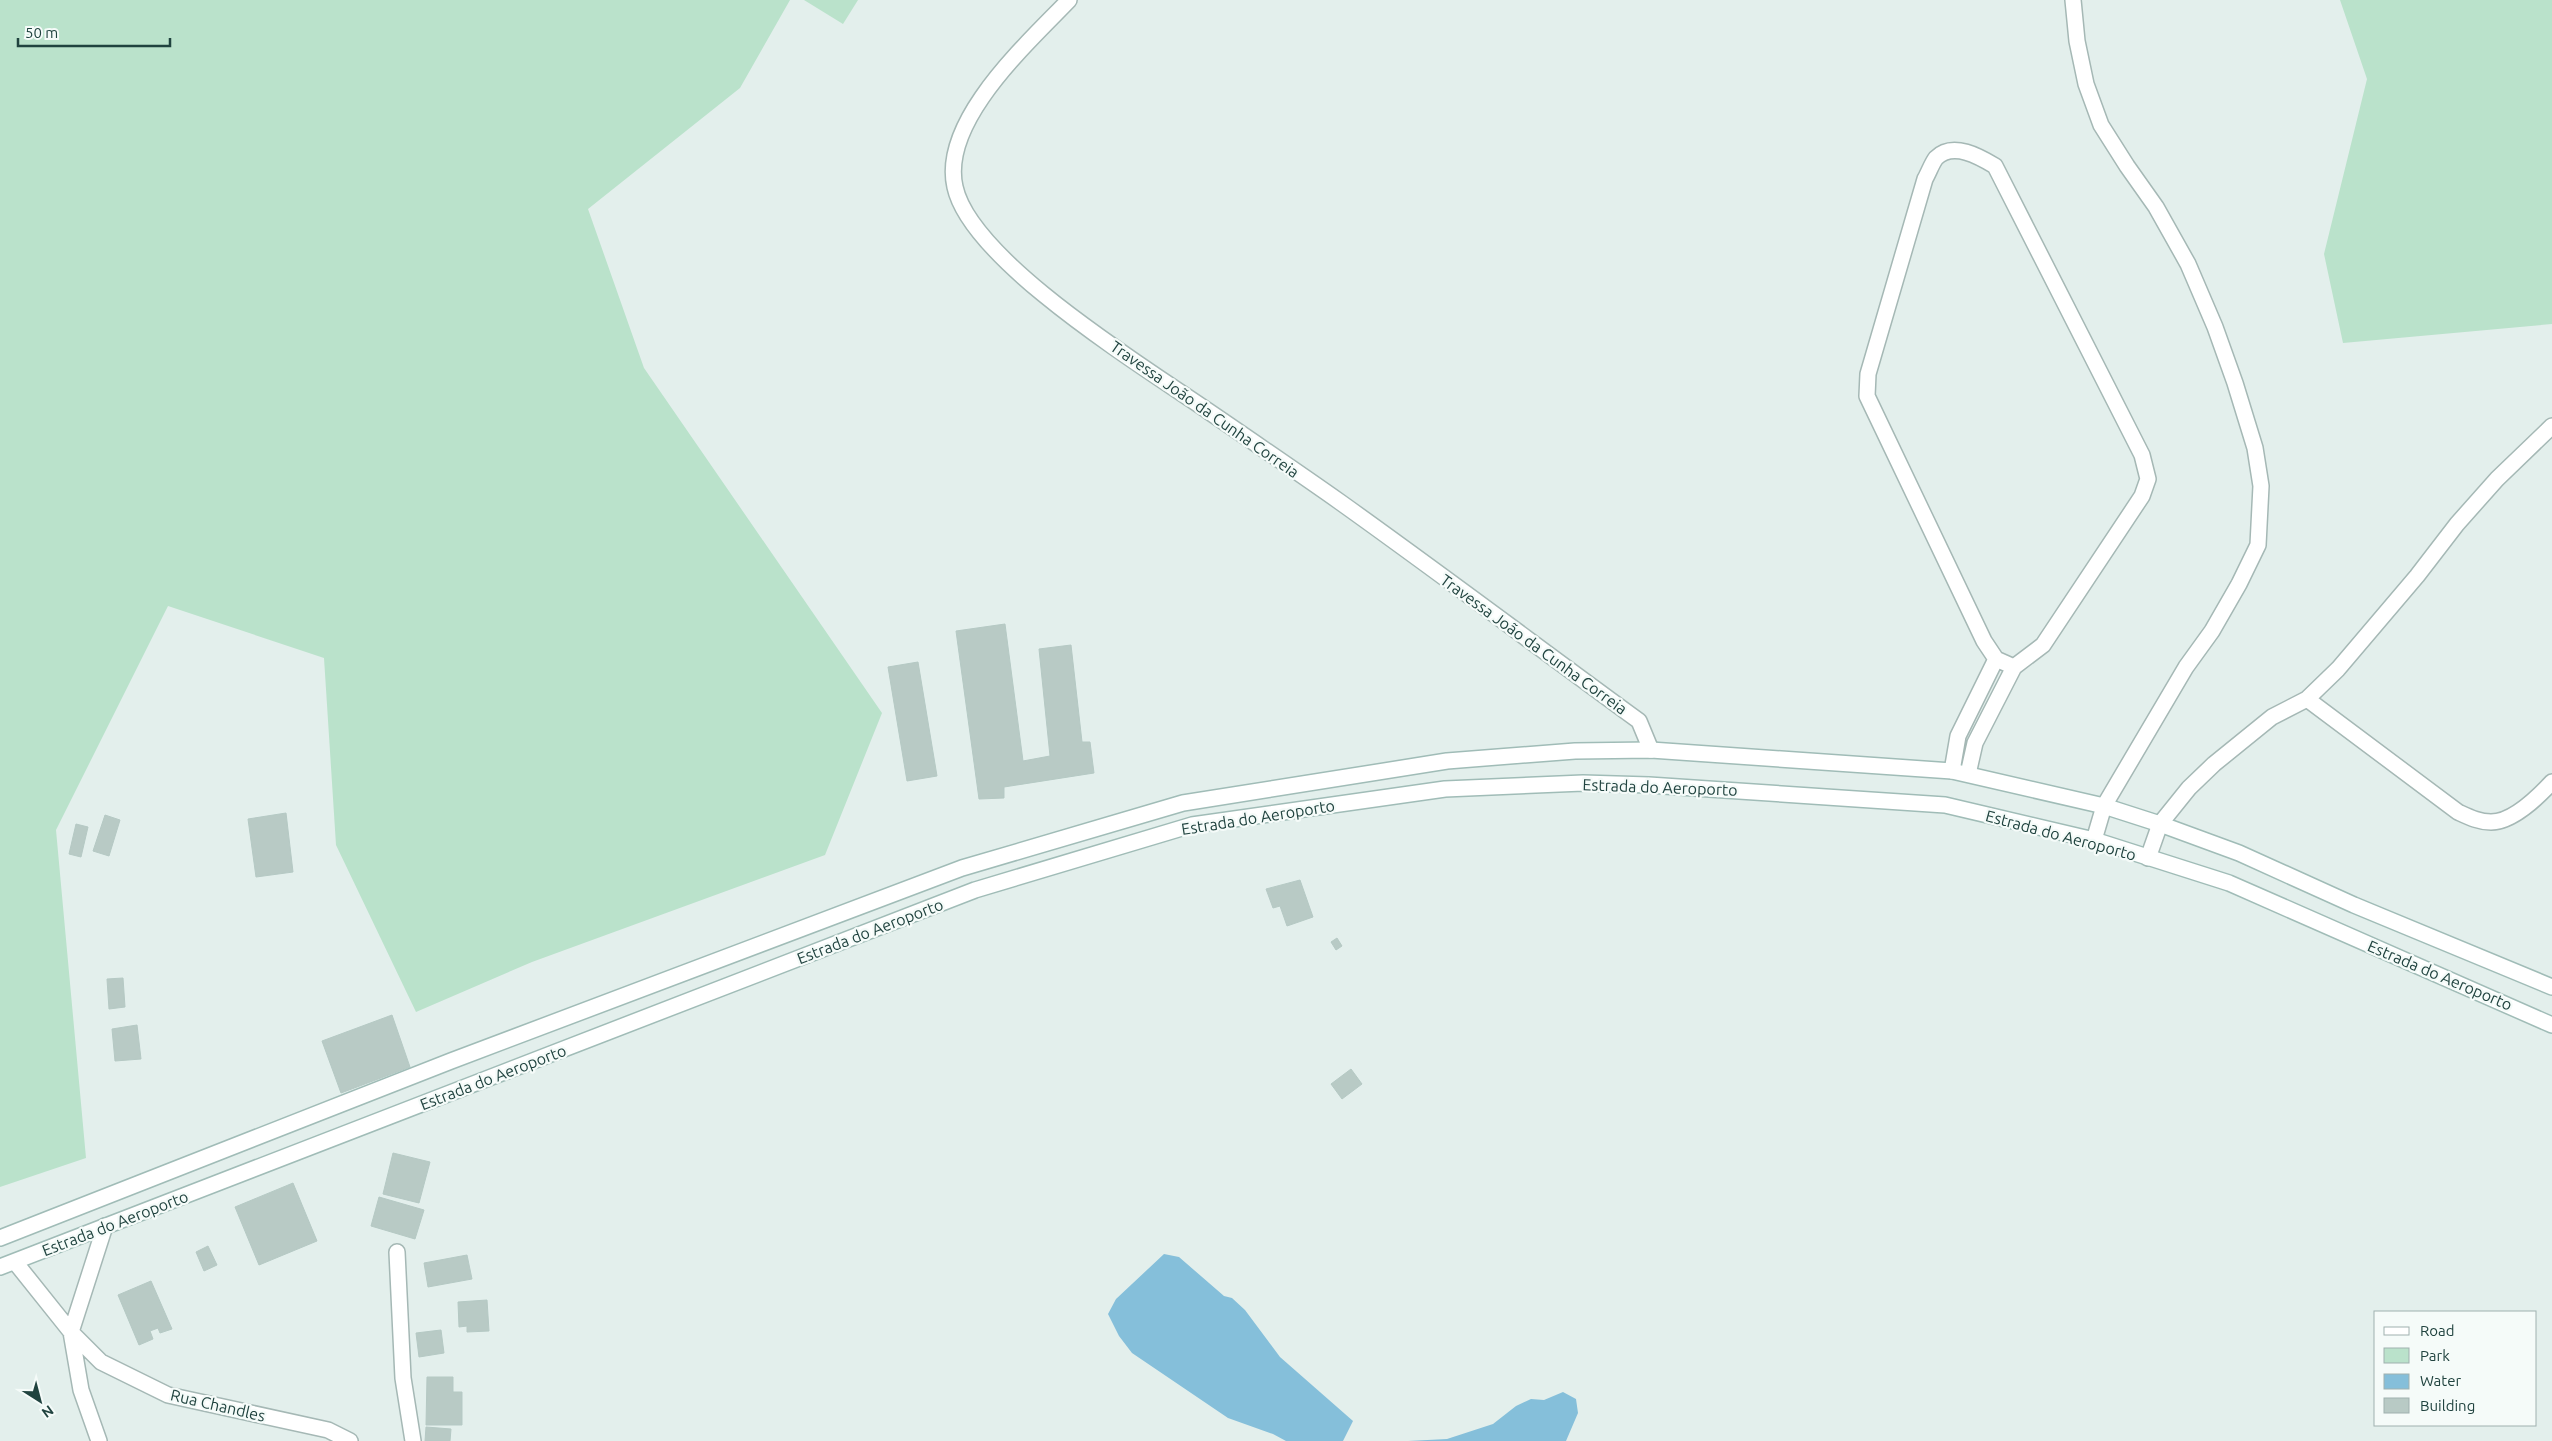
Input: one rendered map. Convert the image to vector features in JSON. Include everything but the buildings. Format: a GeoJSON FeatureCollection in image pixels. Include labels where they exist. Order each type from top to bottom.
{"type":"FeatureCollection","features":[{"type":"Feature","properties":{"kind":"main road","name":"Travessa João da Cunha Correia"},"geometry":{"type":"LineString","coordinates":[[1069,0],[1030,40],[992,86],[968,120],[958,145],[953,165],[955,187],[965,214],[985,241],[1052,301],[1106,341],[1340,502],[1639,721],[1652,750]]}},
{"type":"Feature","properties":{"kind":"main road"},"geometry":{"type":"LineString","coordinates":[[2073,0],[2077,41],[2086,84],[2101,125],[2156,207],[2188,264],[2215,327],[2235,383],[2255,448],[2261,486],[2258,545],[2239,584],[2212,631],[2186,667],[2104,806],[2094,840]]}},
{"type":"Feature","properties":{"kind":"main road"},"geometry":{"type":"LineString","coordinates":[[1968,774],[1975,743],[2014,666],[2043,645],[2142,496],[2148,479],[2142,455],[1995,166],[1975,154],[1953,150],[1937,157],[1925,179],[1868,374],[1867,396],[1984,641],[1996,659],[2014,666]]}},
{"type":"Feature","properties":{"kind":"main road"},"geometry":{"type":"LineString","coordinates":[[2148,858],[2160,824],[2189,788],[2233,748],[2272,717],[2307,699],[2338,669],[2418,576],[2457,524],[2497,479],[2552,426]]}},
{"type":"Feature","properties":{"kind":"main road"},"geometry":{"type":"LineString","coordinates":[[1952,771],[1958,736],[1996,659]]}},
{"type":"Feature","properties":{"kind":"main road"},"geometry":{"type":"LineString","coordinates":[[2307,699],[2458,812],[2478,821],[2493,823],[2509,818],[2552,782]]}},
{"type":"Feature","properties":{"kind":"main road","name":"Estrada do Aeroporto"},"geometry":{"type":"LineString","coordinates":[[0,1238],[451,1061],[962,868],[1183,803],[1447,761],[1575,752],[1652,750],[1952,771],[1968,774],[2104,806],[2160,824],[2239,853],[2354,905],[2552,987]]}},
{"type":"Feature","properties":{"kind":"main road","name":"Estrada do Aeroporto"},"geometry":{"type":"LineString","coordinates":[[0,1267],[975,890],[1192,825],[1445,789],[1650,784],[1945,804],[2094,840],[2229,883],[2552,1025]]}},
{"type":"Feature","properties":{"kind":"main road"},"geometry":{"type":"LineString","coordinates":[[98,1441],[81,1390],[72,1332],[105,1226]]}},
{"type":"Feature","properties":{"kind":"main road"},"geometry":{"type":"LineString","coordinates":[[397,1252],[403,1378],[413,1441]]}},
{"type":"Feature","properties":{"kind":"main road","name":"Rua Chandles"},"geometry":{"type":"LineString","coordinates":[[15,1262],[72,1332],[101,1362],[168,1395],[328,1430],[350,1441]]}},
{"type":"Feature","properties":{"kind":"green space"},"geometry":{"type":"Polygon","coordinates":[[[0,0],[790,0],[740,88],[588,209],[644,368],[882,713],[825,855],[532,962],[416,1012],[336,845],[324,658],[168,606],[56,830],[86,1158],[0,1187],[0,0]]]}},
{"type":"Feature","properties":{"kind":"green space"},"geometry":{"type":"Polygon","coordinates":[[[804,0],[858,0],[843,24],[804,0]]]}},
{"type":"Feature","properties":{"kind":"green space"},"geometry":{"type":"Polygon","coordinates":[[[2340,0],[2552,0],[2552,324],[2343,343],[2324,254],[2367,79],[2340,0]]]}},
{"type":"Feature","properties":{"kind":"water"},"geometry":{"type":"Polygon","coordinates":[[[1164,1254],[1179,1257],[1224,1296],[1232,1298],[1245,1310],[1280,1357],[1353,1421],[1343,1441],[1286,1441],[1273,1434],[1228,1418],[1132,1353],[1119,1336],[1108,1314],[1116,1299],[1164,1254]]]}},
{"type":"Feature","properties":{"kind":"water"},"geometry":{"type":"Polygon","coordinates":[[[1563,1392],[1576,1399],[1578,1413],[1566,1441],[1408,1441],[1447,1439],[1493,1424],[1516,1406],[1531,1399],[1544,1400],[1563,1392]]]}}]}
